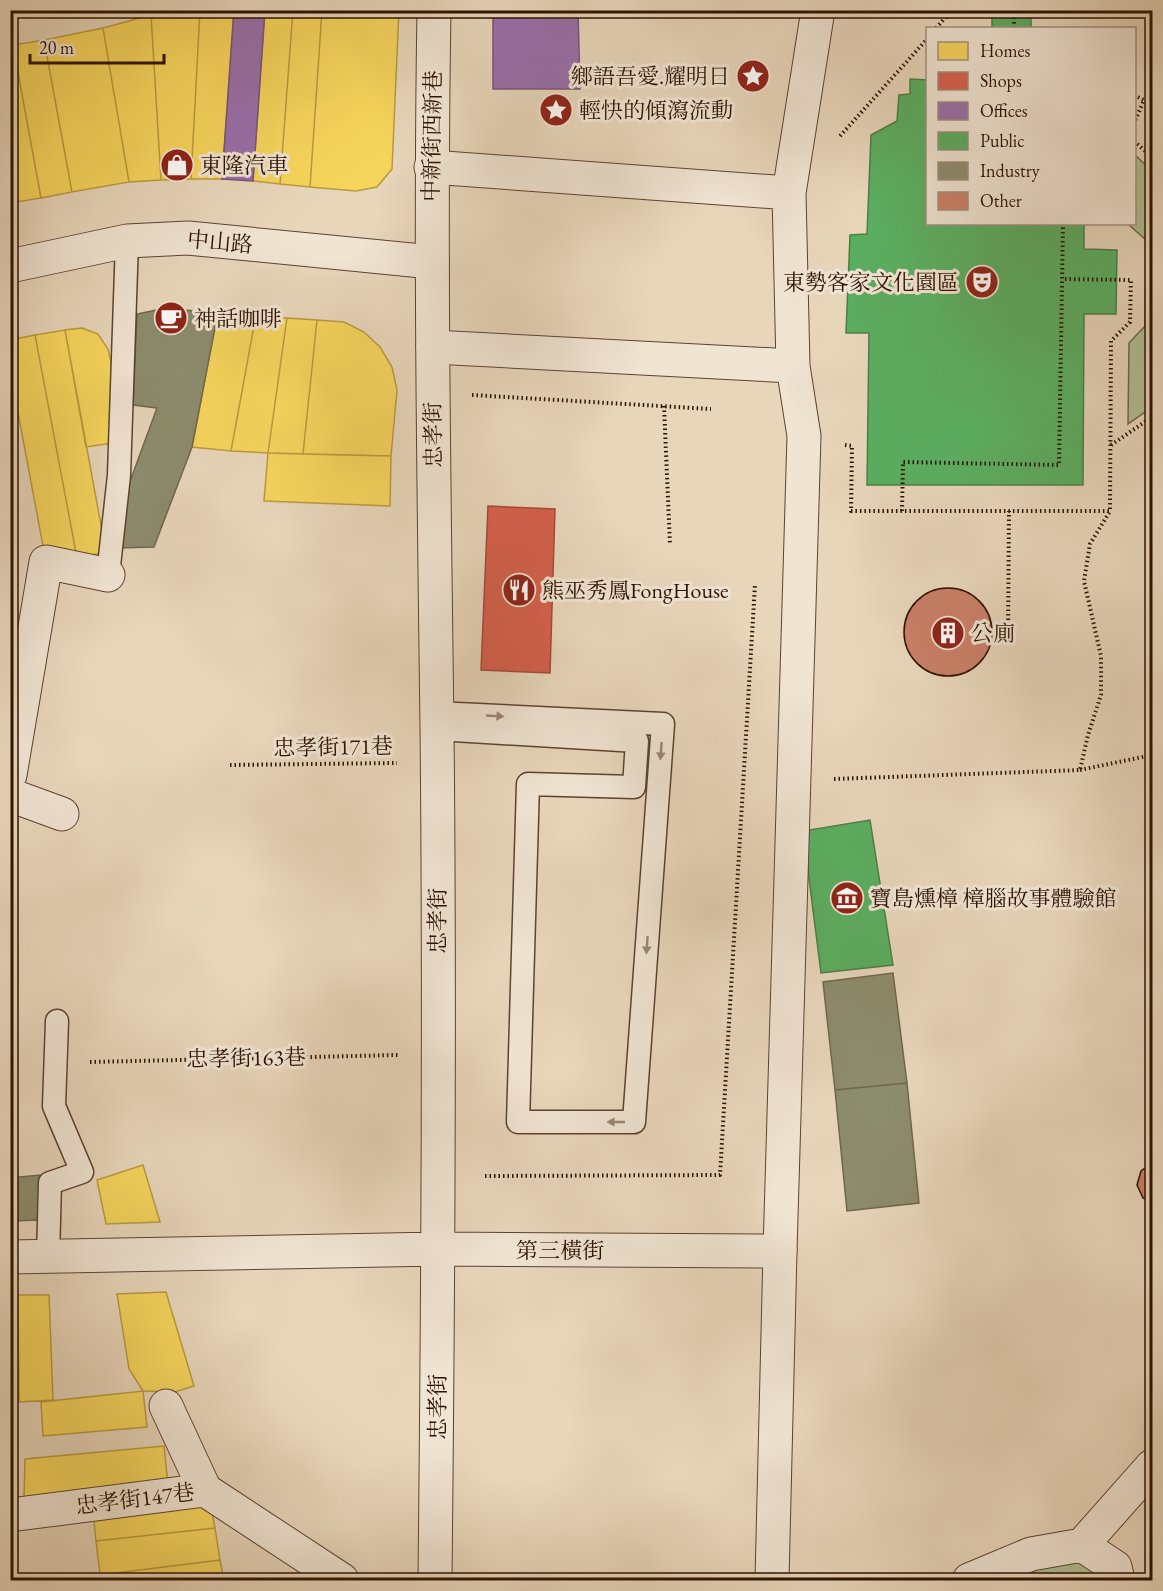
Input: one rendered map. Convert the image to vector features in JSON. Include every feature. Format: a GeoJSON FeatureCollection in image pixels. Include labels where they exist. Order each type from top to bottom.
{"type":"FeatureCollection","features":[{"type":"Feature","properties":{"kind":"street","name":"中新街西新巷"},"geometry":{"type":"LineString","coordinates":[[432,262],[434,10]]}},
{"type":"Feature","properties":{"kind":"street"},"geometry":{"type":"LineString","coordinates":[[772,1581],[804,436],[793,366],[789,193],[818,10]]}},
{"type":"Feature","properties":{"kind":"street"},"geometry":{"type":"LineString","coordinates":[[431,167],[789,193]]}},
{"type":"Feature","properties":{"kind":"street","name":"中山路"},"geometry":{"type":"LineString","coordinates":[[10,266],[127,241],[188,238],[432,262]]}},
{"type":"Feature","properties":{"kind":"street","name":"忠孝街"},"geometry":{"type":"LineString","coordinates":[[432,262],[438,1249],[435,1581]]}},
{"type":"Feature","properties":{"kind":"street"},"geometry":{"type":"LineString","coordinates":[[433,346],[793,366]]}},
{"type":"Feature","properties":{"kind":"street"},"geometry":{"type":"LineString","coordinates":[[10,775],[46,562],[108,575]]}},
{"type":"Feature","properties":{"kind":"street"},"geometry":{"type":"LineString","coordinates":[[10,795],[62,814]]}},
{"type":"Feature","properties":{"kind":"street","name":"第三橫街"},"geometry":{"type":"LineString","coordinates":[[10,1257],[438,1249],[780,1251]]}},
{"type":"Feature","properties":{"kind":"street"},"geometry":{"type":"LineString","coordinates":[[166,1406],[205,1490]]}},
{"type":"Feature","properties":{"kind":"street"},"geometry":{"type":"LineString","coordinates":[[969,1581],[1031,1554],[1082,1545],[1152,1467]]}},
{"type":"Feature","properties":{"kind":"street","name":"忠孝街147巷"},"geometry":{"type":"LineString","coordinates":[[10,1515],[205,1490],[342,1581]]}},
{"type":"Feature","properties":{"kind":"street"},"geometry":{"type":"LineString","coordinates":[[1082,1545],[1115,1567],[1118,1581]]}},
{"type":"Feature","properties":{"kind":"lane"},"geometry":{"type":"LineString","coordinates":[[108,575],[119,475],[127,241]]}},
{"type":"Feature","properties":{"kind":"lane"},"geometry":{"type":"LineString","coordinates":[[436,721],[663,724],[634,1122],[518,1122],[528,784],[634,787],[637,741],[436,721]]}},
{"type":"Feature","properties":{"kind":"lane"},"geometry":{"type":"LineString","coordinates":[[48,1257],[50,1183],[82,1172],[54,1106],[57,1021]]}},
{"type":"Feature","properties":{"kind":"path"},"geometry":{"type":"LineString","coordinates":[[937,27],[952,10]]}},
{"type":"Feature","properties":{"kind":"path"},"geometry":{"type":"LineString","coordinates":[[1014,10],[1014,27]]}},
{"type":"Feature","properties":{"kind":"path"},"geometry":{"type":"LineString","coordinates":[[835,141],[926,39]]}},
{"type":"Feature","properties":{"kind":"path"},"geometry":{"type":"LineString","coordinates":[[1136,96],[1144,100],[1136,118]]}},
{"type":"Feature","properties":{"kind":"path"},"geometry":{"type":"LineString","coordinates":[[1136,143],[1152,157]]}},
{"type":"Feature","properties":{"kind":"path"},"geometry":{"type":"LineString","coordinates":[[902,511],[903,462],[1059,465],[1064,225]]}},
{"type":"Feature","properties":{"kind":"path"},"geometry":{"type":"LineString","coordinates":[[1064,279],[1131,280],[1130,322],[1111,341],[1110,512],[1090,544],[1084,581],[1101,656],[1101,695],[1080,770]]}},
{"type":"Feature","properties":{"kind":"path"},"geometry":{"type":"LineString","coordinates":[[433,393],[711,409]]}},
{"type":"Feature","properties":{"kind":"path"},"geometry":{"type":"LineString","coordinates":[[664,406],[670,545]]}},
{"type":"Feature","properties":{"kind":"path"},"geometry":{"type":"LineString","coordinates":[[1110,445],[1152,417]]}},
{"type":"Feature","properties":{"kind":"path"},"geometry":{"type":"LineString","coordinates":[[804,436],[852,446],[851,511],[1110,512]]}},
{"type":"Feature","properties":{"kind":"path"},"geometry":{"type":"LineString","coordinates":[[992,640],[1008,639],[1009,512]]}},
{"type":"Feature","properties":{"kind":"path"},"geometry":{"type":"LineString","coordinates":[[485,1176],[720,1175],[755,584]]}},
{"type":"Feature","properties":{"kind":"path"},"geometry":{"type":"LineString","coordinates":[[794,780],[1080,770],[1152,755]]}},
{"type":"Feature","properties":{"kind":"path","name":"忠孝街171巷"},"geometry":{"type":"LineString","coordinates":[[230,765],[436,762]]}},
{"type":"Feature","properties":{"kind":"path","name":"忠孝街163巷"},"geometry":{"type":"LineString","coordinates":[[55,1064],[437,1054]]}},
{"type":"Feature","properties":{"kind":"green space"},"geometry":{"type":"Polygon","coordinates":[[[1136,156],[1152,171],[1152,407],[1128,424],[1129,343],[1145,326],[1146,240],[1129,225],[1136,225],[1136,156]]]}},
{"type":"Feature","properties":{"kind":"green space"},"geometry":{"type":"Polygon","coordinates":[[[1082,1545],[1118,1580],[969,1580],[1082,1545]]]}},
{"type":"Feature","properties":{"kind":"building: Homes"},"geometry":{"type":"Polygon","coordinates":[[[167,10],[200,10],[191,179],[161,180],[151,15],[167,10]]]}},
{"type":"Feature","properties":{"kind":"building: Homes"},"geometry":{"type":"Polygon","coordinates":[[[200,10],[234,10],[222,179],[191,179],[200,10]]]}},
{"type":"Feature","properties":{"kind":"building: Homes"},"geometry":{"type":"Polygon","coordinates":[[[265,10],[293,10],[280,184],[253,181],[265,10]]]}},
{"type":"Feature","properties":{"kind":"building: Homes"},"geometry":{"type":"Polygon","coordinates":[[[293,10],[322,10],[310,187],[280,184],[293,10]]]}},
{"type":"Feature","properties":{"kind":"building: Homes"},"geometry":{"type":"Polygon","coordinates":[[[322,10],[399,10],[392,169],[377,187],[356,191],[310,187],[322,10]]]}},
{"type":"Feature","properties":{"kind":"building: Homes"},"geometry":{"type":"Polygon","coordinates":[[[151,15],[161,180],[129,182],[103,28],[151,15]]]}},
{"type":"Feature","properties":{"kind":"building: Homes"},"geometry":{"type":"Polygon","coordinates":[[[103,28],[129,182],[72,192],[44,40],[103,28]]]}},
{"type":"Feature","properties":{"kind":"building: Homes"},"geometry":{"type":"Polygon","coordinates":[[[44,40],[72,192],[41,198],[13,45],[44,40]]]}},
{"type":"Feature","properties":{"kind":"building: Homes"},"geometry":{"type":"Polygon","coordinates":[[[10,45],[13,45],[41,198],[10,203],[10,45]]]}},
{"type":"Feature","properties":{"kind":"building: Homes"},"geometry":{"type":"Polygon","coordinates":[[[218,312],[256,315],[231,451],[192,447],[218,312]]]}},
{"type":"Feature","properties":{"kind":"building: Homes"},"geometry":{"type":"Polygon","coordinates":[[[256,315],[287,318],[268,453],[231,451],[256,315]]]}},
{"type":"Feature","properties":{"kind":"building: Homes"},"geometry":{"type":"Polygon","coordinates":[[[287,318],[317,320],[303,454],[268,453],[287,318]]]}},
{"type":"Feature","properties":{"kind":"building: Homes"},"geometry":{"type":"Polygon","coordinates":[[[317,320],[344,322],[364,332],[380,347],[392,367],[397,390],[391,456],[303,454],[317,320]]]}},
{"type":"Feature","properties":{"kind":"building: Homes"},"geometry":{"type":"Polygon","coordinates":[[[82,328],[98,334],[108,349],[113,370],[113,443],[86,447],[65,330],[82,328]]]}},
{"type":"Feature","properties":{"kind":"building: Homes"},"geometry":{"type":"Polygon","coordinates":[[[65,330],[106,552],[77,558],[35,335],[65,330]]]}},
{"type":"Feature","properties":{"kind":"building: Homes"},"geometry":{"type":"Polygon","coordinates":[[[35,335],[77,558],[46,562],[10,370],[10,340],[35,335]]]}},
{"type":"Feature","properties":{"kind":"building: Homes"},"geometry":{"type":"Polygon","coordinates":[[[268,453],[391,456],[390,506],[264,501],[268,453]]]}},
{"type":"Feature","properties":{"kind":"building: Homes"},"geometry":{"type":"Polygon","coordinates":[[[10,526],[18,565],[10,565],[10,526]]]}},
{"type":"Feature","properties":{"kind":"building: Homes"},"geometry":{"type":"Polygon","coordinates":[[[143,1165],[160,1222],[106,1224],[97,1180],[143,1165]]]}},
{"type":"Feature","properties":{"kind":"building: Homes"},"geometry":{"type":"Polygon","coordinates":[[[166,1292],[194,1386],[175,1392],[143,1391],[129,1369],[117,1294],[166,1292]]]}},
{"type":"Feature","properties":{"kind":"building: Homes"},"geometry":{"type":"Polygon","coordinates":[[[18,1295],[49,1295],[53,1400],[19,1402],[18,1295]]]}},
{"type":"Feature","properties":{"kind":"building: Homes"},"geometry":{"type":"Polygon","coordinates":[[[143,1391],[147,1427],[43,1436],[41,1402],[143,1391]]]}},
{"type":"Feature","properties":{"kind":"building: Homes"},"geometry":{"type":"Polygon","coordinates":[[[164,1446],[168,1485],[24,1498],[25,1459],[164,1446]]]}},
{"type":"Feature","properties":{"kind":"building: Homes"},"geometry":{"type":"Polygon","coordinates":[[[210,1501],[215,1528],[96,1541],[93,1512],[210,1501]]]}},
{"type":"Feature","properties":{"kind":"building: Homes"},"geometry":{"type":"Polygon","coordinates":[[[215,1528],[220,1560],[100,1575],[96,1541],[215,1528]]]}},
{"type":"Feature","properties":{"kind":"building: Homes"},"geometry":{"type":"Polygon","coordinates":[[[220,1560],[224,1580],[100,1580],[100,1575],[220,1560]]]}},
{"type":"Feature","properties":{"kind":"building: Shops","name":"熊巫秀鳳FongHouse"},"geometry":{"type":"Polygon","coordinates":[[[488,506],[555,509],[550,673],[481,670],[488,506]]]}},
{"type":"Feature","properties":{"kind":"building: Offices"},"geometry":{"type":"Polygon","coordinates":[[[234,10],[265,10],[253,181],[222,179],[234,10]]]}},
{"type":"Feature","properties":{"kind":"building: Offices"},"geometry":{"type":"Polygon","coordinates":[[[493,10],[578,10],[580,89],[493,89],[493,10]]]}},
{"type":"Feature","properties":{"kind":"building: Public"},"geometry":{"type":"Polygon","coordinates":[[[992,10],[1031,10],[1031,27],[992,27],[992,10]]]}},
{"type":"Feature","properties":{"kind":"building: Public","name":"東勢客家文化園區"},"geometry":{"type":"Polygon","coordinates":[[[910,79],[926,80],[926,225],[1084,225],[1084,249],[1117,250],[1116,314],[1084,314],[1083,485],[867,485],[869,333],[846,333],[850,235],[867,234],[871,135],[897,121],[899,95],[910,94],[910,79]]]}},
{"type":"Feature","properties":{"kind":"building: Public","name":"寶島燻樟 樟腦故事體驗館"},"geometry":{"type":"Polygon","coordinates":[[[870,820],[893,965],[821,973],[803,831],[870,820]]]}},
{"type":"Feature","properties":{"kind":"building: Industry"},"geometry":{"type":"Polygon","coordinates":[[[161,309],[218,312],[192,447],[154,547],[117,548],[118,514],[157,408],[133,405],[137,314],[161,309]]]}},
{"type":"Feature","properties":{"kind":"building: Industry"},"geometry":{"type":"Polygon","coordinates":[[[893,973],[907,1083],[835,1090],[823,982],[893,973]]]}},
{"type":"Feature","properties":{"kind":"building: Industry"},"geometry":{"type":"Polygon","coordinates":[[[907,1083],[919,1203],[847,1211],[835,1090],[907,1083]]]}},
{"type":"Feature","properties":{"kind":"building: Industry"},"geometry":{"type":"Polygon","coordinates":[[[40,1175],[41,1220],[10,1221],[10,1178],[40,1175]]]}},
{"type":"Feature","properties":{"kind":"building: Other","name":"公廁"},"geometry":{"type":"Polygon","coordinates":[[[948,588],[973,595],[985,607],[992,632],[985,657],[973,669],[948,676],[923,669],[911,657],[904,632],[911,607],[923,595],[948,588]]]}},
{"type":"Feature","properties":{"kind":"building: Other"},"geometry":{"type":"Polygon","coordinates":[[[1152,1163],[1152,1202],[1143,1198],[1137,1185],[1141,1171],[1152,1163]]]}},
{"type":"Feature","properties":{"kind":"place","name":"鄉語吾愛.耀明日"},"geometry":{"type":"Point","coordinates":[753,76]}},
{"type":"Feature","properties":{"kind":"place","name":"輕快的傾瀉流動"},"geometry":{"type":"Point","coordinates":[556,110]}},
{"type":"Feature","properties":{"kind":"place","name":"東隆汽車"},"geometry":{"type":"Point","coordinates":[177,165]}},
{"type":"Feature","properties":{"kind":"place","name":"東勢客家文化園區"},"geometry":{"type":"Point","coordinates":[982,282]}},
{"type":"Feature","properties":{"kind":"place","name":"神話咖啡"},"geometry":{"type":"Point","coordinates":[171,318]}},
{"type":"Feature","properties":{"kind":"place","name":"熊巫秀鳳FongHouse"},"geometry":{"type":"Point","coordinates":[519,590]}},
{"type":"Feature","properties":{"kind":"place","name":"公廁"},"geometry":{"type":"Point","coordinates":[948,633]}},
{"type":"Feature","properties":{"kind":"place","name":"寶島燻樟 樟腦故事體驗館"},"geometry":{"type":"Point","coordinates":[847,898]}}]}
